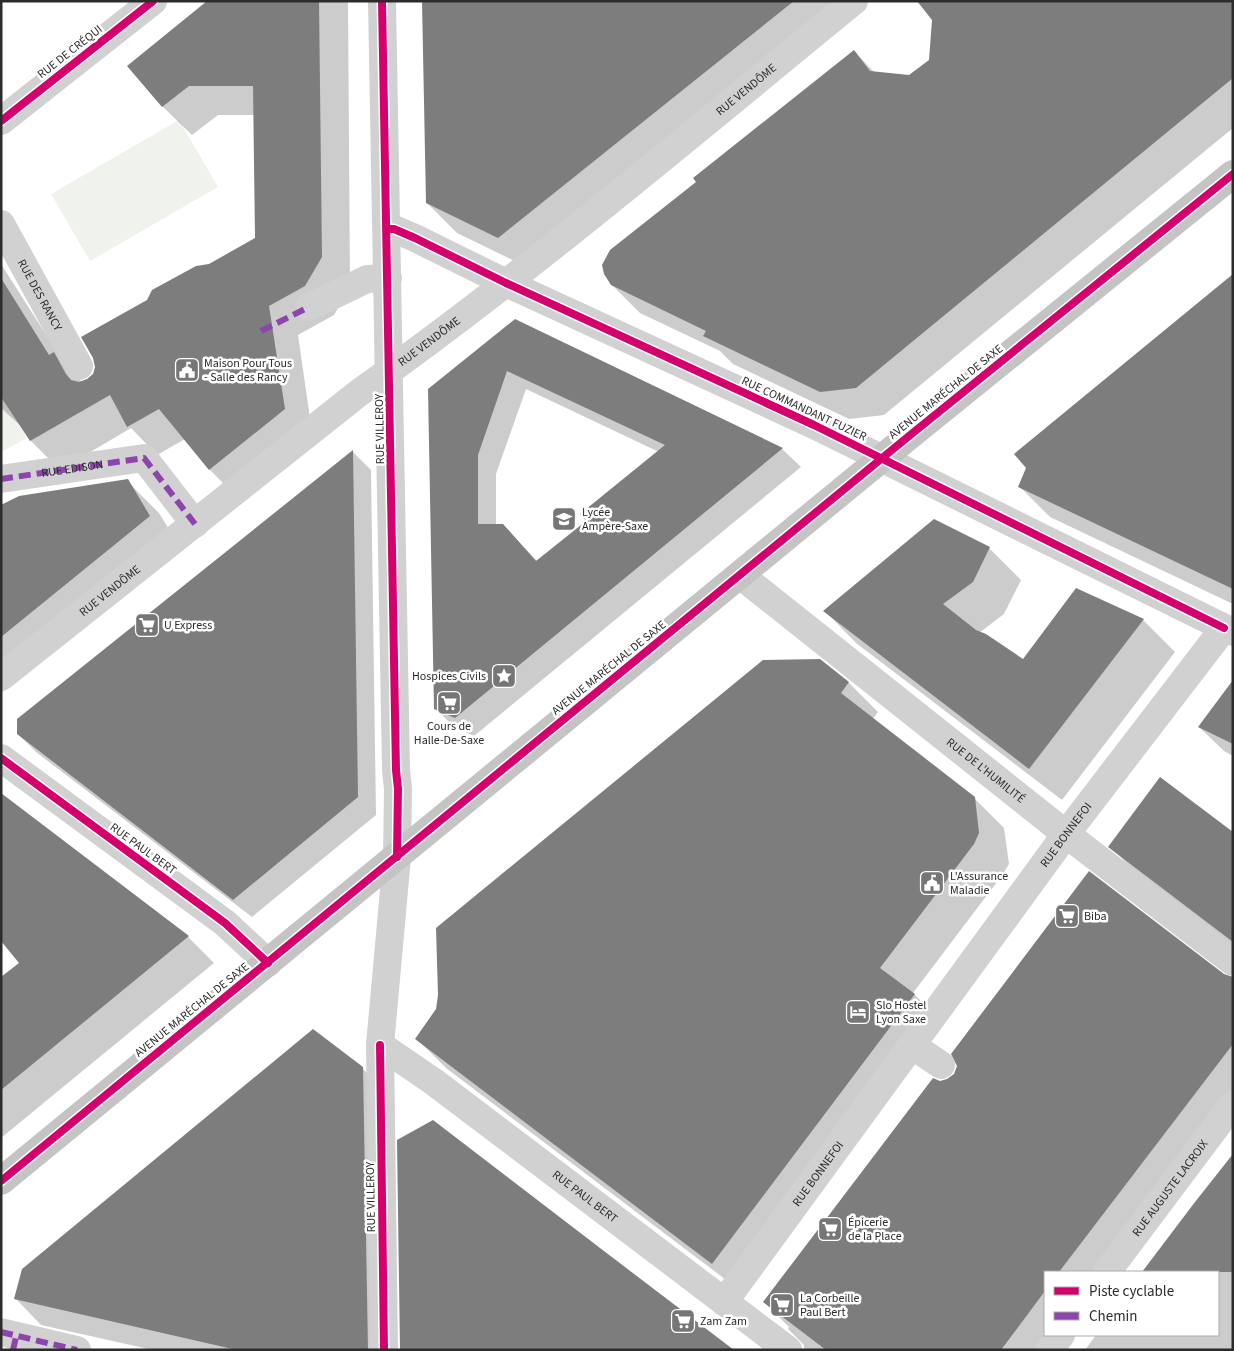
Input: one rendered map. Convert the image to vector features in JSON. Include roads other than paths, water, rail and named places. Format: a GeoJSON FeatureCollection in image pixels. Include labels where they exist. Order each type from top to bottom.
{"type":"FeatureCollection","features":[{"type":"Feature","properties":{"kind":"main road","name":"AVENUE MARÉCHAL DE SAXE"},"geometry":{"type":"LineString","coordinates":[[1,1181],[882,458],[1233,174]]}},
{"type":"Feature","properties":{"kind":"street","name":"RUE DE CRÉQUI"},"geometry":{"type":"LineString","coordinates":[[1,121],[153,1]]}},
{"type":"Feature","properties":{"kind":"street","name":"RUE VILLEROY"},"geometry":{"type":"LineString","coordinates":[[382,1],[388,229],[396,770],[398,789],[396,857],[380,1045],[384,1350]]}},
{"type":"Feature","properties":{"kind":"street","name":"RUE VENDÔME"},"geometry":{"type":"LineString","coordinates":[[1,678],[390,371],[506,283],[854,1]]}},
{"type":"Feature","properties":{"kind":"street","name":"RUE DES RANCY"},"geometry":{"type":"LineString","coordinates":[[1,224],[78,366]]}},
{"type":"Feature","properties":{"kind":"street","name":"RUE COMMANDANT FUZIER"},"geometry":{"type":"LineString","coordinates":[[388,229],[404,233],[506,283],[882,458],[1228,630]]}},
{"type":"Feature","properties":{"kind":"street"},"geometry":{"type":"LineString","coordinates":[[309,307],[367,279],[388,278]]}},
{"type":"Feature","properties":{"kind":"street","name":"RUE EDISON"},"geometry":{"type":"LineString","coordinates":[[1,479],[144,458],[195,524]]}},
{"type":"Feature","properties":{"kind":"street","name":"RUE DE L'HUMILITÉ"},"geometry":{"type":"LineString","coordinates":[[740,575],[1066,834],[1233,962]]}},
{"type":"Feature","properties":{"kind":"street","name":"RUE BONNEFOI"},"geometry":{"type":"LineString","coordinates":[[724,1302],[913,1046],[1066,834],[1228,630]]}},
{"type":"Feature","properties":{"kind":"street","name":"RUE PAUL BERT"},"geometry":{"type":"LineString","coordinates":[[1,758],[224,923],[268,963]]}},
{"type":"Feature","properties":{"kind":"street","name":"RUE PAUL BERT"},"geometry":{"type":"LineString","coordinates":[[380,1045],[434,1082],[788,1350]]}},
{"type":"Feature","properties":{"kind":"street"},"geometry":{"type":"LineString","coordinates":[[913,1046],[941,1066]]}},
{"type":"Feature","properties":{"kind":"street","name":"RUE AUGUSTE LACROIX"},"geometry":{"type":"LineString","coordinates":[[1108,1271],[1233,1104]]}},
{"type":"Feature","properties":{"kind":"street"},"geometry":{"type":"LineString","coordinates":[[1049,1350],[1060,1336]]}},
{"type":"Feature","properties":{"kind":"street"},"geometry":{"type":"LineString","coordinates":[[10,1339],[77,1350]]}},
{"type":"Feature","properties":{"kind":"place","name":"Maison Pour Tous - Salle des Rancy"},"geometry":{"type":"Point","coordinates":[187,370]}},
{"type":"Feature","properties":{"kind":"place","name":"Lycée Ampère-Saxe"},"geometry":{"type":"Point","coordinates":[564,519]}},
{"type":"Feature","properties":{"kind":"place","name":"U Express"},"geometry":{"type":"Point","coordinates":[147,625]}},
{"type":"Feature","properties":{"kind":"place","name":"Hospices Civils"},"geometry":{"type":"Point","coordinates":[504,676]}},
{"type":"Feature","properties":{"kind":"place","name":"Cours de Halle-De-Saxe"},"geometry":{"type":"Point","coordinates":[449,703]}},
{"type":"Feature","properties":{"kind":"place","name":"L'Assurance Maladie"},"geometry":{"type":"Point","coordinates":[932,883]}},
{"type":"Feature","properties":{"kind":"place","name":"Biba"},"geometry":{"type":"Point","coordinates":[1067,916]}},
{"type":"Feature","properties":{"kind":"place","name":"Slo Hostel Lyon Saxe"},"geometry":{"type":"Point","coordinates":[858,1012]}},
{"type":"Feature","properties":{"kind":"place","name":"Épicerie de la Place"},"geometry":{"type":"Point","coordinates":[830,1229]}},
{"type":"Feature","properties":{"kind":"place","name":"La Corbeille Paul Bert"},"geometry":{"type":"Point","coordinates":[782,1305]}},
{"type":"Feature","properties":{"kind":"place","name":"Zam Zam"},"geometry":{"type":"Point","coordinates":[683,1321]}}]}
